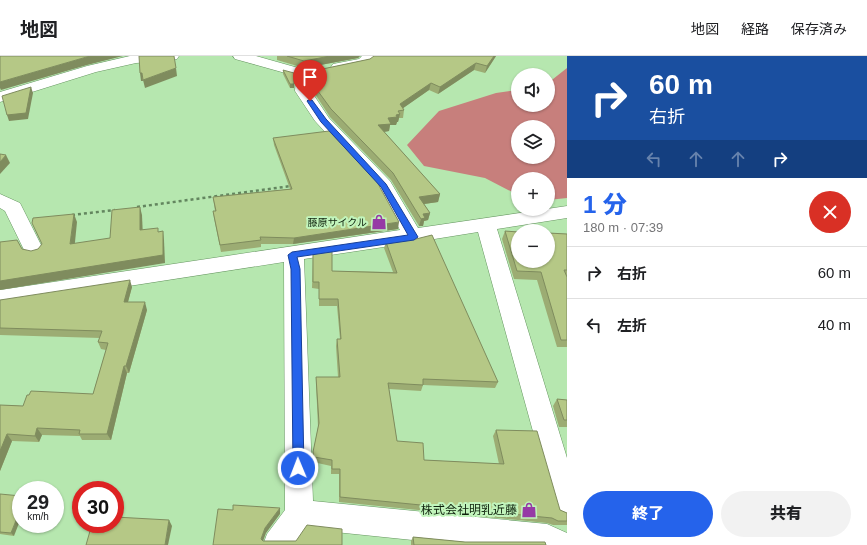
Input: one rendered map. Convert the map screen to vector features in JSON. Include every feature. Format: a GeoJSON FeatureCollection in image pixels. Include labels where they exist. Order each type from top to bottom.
{"type":"FeatureCollection","features":[{"type":"Feature","properties":{"kind":"street"},"geometry":{"type":"LineString","coordinates":[[83,56],[92,69]]}},
{"type":"Feature","properties":{"kind":"street"},"geometry":{"type":"LineString","coordinates":[[0,97],[92,69],[136,59],[172,56]]}},
{"type":"Feature","properties":{"kind":"street"},"geometry":{"type":"LineString","coordinates":[[240,56],[316,71],[364,62],[371,56]]}},
{"type":"Feature","properties":{"kind":"street"},"geometry":{"type":"LineString","coordinates":[[316,71],[303,91],[323,121],[384,185],[414,237]]}},
{"type":"Feature","properties":{"kind":"street"},"geometry":{"type":"LineString","coordinates":[[0,200],[13,207],[34,251]]}},
{"type":"Feature","properties":{"kind":"street"},"geometry":{"type":"LineString","coordinates":[[0,298],[414,237],[567,212]]}},
{"type":"Feature","properties":{"kind":"street"},"geometry":{"type":"LineString","coordinates":[[486,226],[567,504]]}},
{"type":"Feature","properties":{"kind":"street"},"geometry":{"type":"LineString","coordinates":[[292,255],[296,269],[292,525],[547,539],[561,545]]}},
{"type":"Feature","properties":{"kind":"path"},"geometry":{"type":"LineString","coordinates":[[135,207],[296,185]]}},
{"type":"Feature","properties":{"kind":"path"},"geometry":{"type":"LineString","coordinates":[[65,216],[119,209]]}},
{"type":"Feature","properties":{"kind":"shaded area"},"geometry":{"type":"Polygon","coordinates":[[[567,68],[567,198],[555,199],[555,172],[511,172],[511,191],[485,178],[424,166],[407,145],[439,111],[496,93],[511,91],[511,112],[555,112],[555,77],[567,68]]]}},
{"type":"Feature","properties":{"kind":"building"},"geometry":{"type":"Polygon","coordinates":[[[0,56],[90,56],[0,82],[0,56]]]}},
{"type":"Feature","properties":{"kind":"building"},"geometry":{"type":"Polygon","coordinates":[[[139,56],[174,56],[176,68],[143,80],[142,73],[140,73],[139,56]]]}},
{"type":"Feature","properties":{"kind":"building"},"geometry":{"type":"Polygon","coordinates":[[[287,56],[330,56],[304,61],[287,56]]]}},
{"type":"Feature","properties":{"kind":"building"},"geometry":{"type":"Polygon","coordinates":[[[374,56],[494,56],[487,66],[476,63],[440,87],[431,83],[400,104],[404,110],[398,111],[400,114],[396,115],[397,117],[388,118],[391,124],[378,125],[440,194],[419,197],[430,213],[423,214],[425,218],[421,219],[393,173],[331,109],[315,87],[313,71],[370,59],[374,56]]]}},
{"type":"Feature","properties":{"kind":"building"},"geometry":{"type":"Polygon","coordinates":[[[283,70],[294,73],[294,84],[290,84],[283,70]]]}},
{"type":"Feature","properties":{"kind":"building"},"geometry":{"type":"Polygon","coordinates":[[[31,87],[26,113],[7,115],[2,96],[31,87]]]}},
{"type":"Feature","properties":{"kind":"building"},"geometry":{"type":"Polygon","coordinates":[[[329,131],[377,182],[399,222],[294,238],[260,237],[261,240],[220,245],[213,211],[216,211],[213,197],[292,189],[273,138],[329,131]]]}},
{"type":"Feature","properties":{"kind":"building"},"geometry":{"type":"Polygon","coordinates":[[[0,154],[6,155],[0,162],[0,154]]]}},
{"type":"Feature","properties":{"kind":"building"},"geometry":{"type":"Polygon","coordinates":[[[140,207],[140,230],[158,228],[158,232],[163,231],[163,255],[0,281],[0,242],[17,240],[22,249],[31,251],[38,249],[42,244],[32,223],[33,218],[74,214],[70,244],[110,238],[112,210],[140,207]]]}},
{"type":"Feature","properties":{"kind":"building"},"geometry":{"type":"Polygon","coordinates":[[[505,231],[511,231],[511,251],[505,231]]]}},
{"type":"Feature","properties":{"kind":"building"},"geometry":{"type":"Polygon","coordinates":[[[555,233],[567,234],[567,270],[564,270],[567,277],[567,340],[561,340],[541,272],[517,271],[516,268],[555,268],[555,233]]]}},
{"type":"Feature","properties":{"kind":"building"},"geometry":{"type":"Polygon","coordinates":[[[432,235],[498,382],[423,379],[423,385],[388,383],[397,441],[423,443],[424,460],[504,464],[496,430],[537,431],[560,510],[567,513],[567,521],[558,521],[552,518],[340,497],[340,469],[332,469],[332,460],[314,457],[313,452],[319,423],[316,377],[340,377],[337,339],[341,339],[338,299],[319,299],[319,282],[313,282],[313,253],[332,250],[332,271],[397,273],[386,242],[412,238],[416,239],[432,235]]]}},
{"type":"Feature","properties":{"kind":"building"},"geometry":{"type":"Polygon","coordinates":[[[130,280],[124,302],[145,302],[126,366],[124,366],[107,434],[79,434],[80,430],[37,428],[35,436],[7,434],[0,451],[0,405],[23,406],[27,395],[29,395],[31,391],[93,394],[108,343],[98,342],[102,331],[0,328],[0,300],[130,280]]]}},
{"type":"Feature","properties":{"kind":"building"},"geometry":{"type":"Polygon","coordinates":[[[557,399],[567,400],[567,420],[564,420],[557,399]]]}},
{"type":"Feature","properties":{"kind":"building"},"geometry":{"type":"Polygon","coordinates":[[[0,494],[12,495],[12,530],[11,533],[0,532],[0,494]]]}},
{"type":"Feature","properties":{"kind":"building"},"geometry":{"type":"Polygon","coordinates":[[[233,505],[280,508],[265,528],[261,539],[263,541],[296,541],[307,525],[342,529],[342,545],[213,545],[218,509],[233,510],[233,505]]]}},
{"type":"Feature","properties":{"kind":"building"},"geometry":{"type":"Polygon","coordinates":[[[124,518],[169,520],[165,545],[86,545],[89,533],[124,533],[124,518]]]}},
{"type":"Feature","properties":{"kind":"building"},"geometry":{"type":"Polygon","coordinates":[[[413,537],[465,542],[545,542],[546,545],[414,545],[413,537]]]}},
{"type":"Feature","properties":{"kind":"place","name":"藤原サイクル"},"geometry":{"type":"Point","coordinates":[379,222]}},
{"type":"Feature","properties":{"kind":"place","name":"株式会社明乳近藤"},"geometry":{"type":"Point","coordinates":[529,510]}},
{"type":"Feature","properties":{"kind":"route"},"geometry":{"type":"LineString","coordinates":[[298,468],[296,269],[292,255],[414,237],[384,185],[323,121],[310,101]]}}]}
